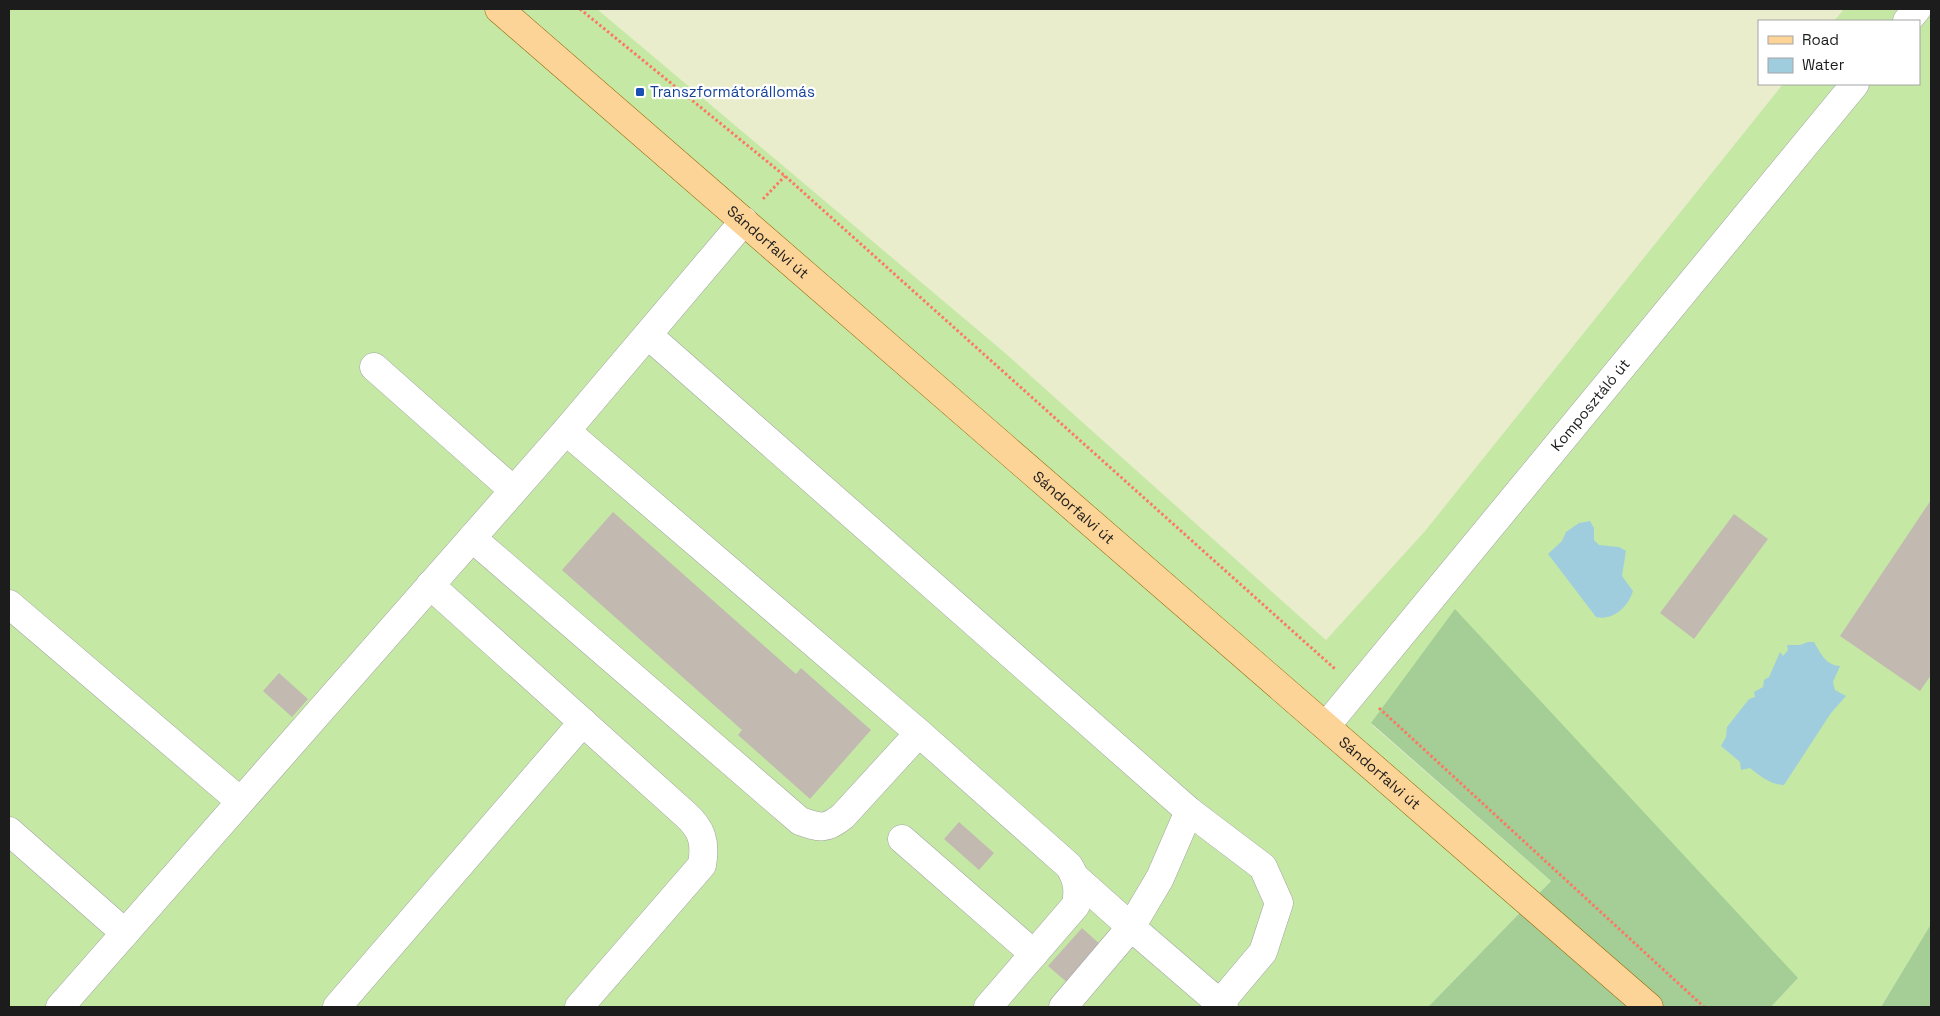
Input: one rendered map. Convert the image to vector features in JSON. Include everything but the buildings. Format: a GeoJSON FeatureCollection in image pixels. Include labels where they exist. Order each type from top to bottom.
{"type":"FeatureCollection","features":[{"type":"Feature","properties":{"kind":"main road","name":"Sándorfalvi út"},"geometry":{"type":"LineString","coordinates":[[499,9],[1649,1007]]}},
{"type":"Feature","properties":{"kind":"street"},"geometry":{"type":"LineString","coordinates":[[1908,20],[1917,9]]}},
{"type":"Feature","properties":{"kind":"street","name":"Komposztáló út"},"geometry":{"type":"LineString","coordinates":[[1326,726],[1854,85]]}},
{"type":"Feature","properties":{"kind":"street"},"geometry":{"type":"LineString","coordinates":[[60,1007],[566,431],[744,221]]}},
{"type":"Feature","properties":{"kind":"street"},"geometry":{"type":"LineString","coordinates":[[566,431],[918,733],[1069,866],[1076,878],[1222,1005],[1263,952],[1279,902],[1263,867],[1190,811],[648,335]]}},
{"type":"Feature","properties":{"kind":"street"},"geometry":{"type":"LineString","coordinates":[[374,367],[513,490]]}},
{"type":"Feature","properties":{"kind":"street"},"geometry":{"type":"LineString","coordinates":[[472,538],[800,821],[818,827],[831,826],[843,816],[918,733]]}},
{"type":"Feature","properties":{"kind":"street"},"geometry":{"type":"LineString","coordinates":[[430,585],[694,821],[702,834],[704,849],[702,865],[579,1007]]}},
{"type":"Feature","properties":{"kind":"street"},"geometry":{"type":"LineString","coordinates":[[9,604],[240,801]]}},
{"type":"Feature","properties":{"kind":"street"},"geometry":{"type":"LineString","coordinates":[[337,1007],[583,722]]}},
{"type":"Feature","properties":{"kind":"street"},"geometry":{"type":"LineString","coordinates":[[1063,1007],[1132,926],[1160,878],[1190,811]]}},
{"type":"Feature","properties":{"kind":"street"},"geometry":{"type":"LineString","coordinates":[[9,831],[125,933]]}},
{"type":"Feature","properties":{"kind":"street"},"geometry":{"type":"LineString","coordinates":[[902,839],[1034,954]]}},
{"type":"Feature","properties":{"kind":"street"},"geometry":{"type":"LineString","coordinates":[[988,1007],[1076,905],[1078,892],[1076,878]]}},
{"type":"Feature","properties":{"kind":"path"},"geometry":{"type":"LineString","coordinates":[[580,9],[785,176],[1357,688],[1704,1007]]}},
{"type":"Feature","properties":{"kind":"green space"},"geometry":{"type":"Polygon","coordinates":[[[9,9],[597,9],[1004,352],[1326,640],[1425,531],[1782,85],[1920,85],[1920,20],[1835,20],[1844,9],[1931,9],[1931,924],[1881,1007],[1771,1007],[1798,978],[1371,724],[1551,881],[1428,1007],[9,1007],[9,9]]]}},
{"type":"Feature","properties":{"kind":"green space"},"geometry":{"type":"Polygon","coordinates":[[[597,9],[1844,9],[1835,20],[1758,20],[1758,85],[1782,85],[1425,531],[1326,640],[1004,352],[597,9]]]}},
{"type":"Feature","properties":{"kind":"green space"},"geometry":{"type":"Polygon","coordinates":[[[1455,609],[1798,978],[1771,1007],[1428,1007],[1551,881],[1371,723],[1455,609]]]}},
{"type":"Feature","properties":{"kind":"green space"},"geometry":{"type":"Polygon","coordinates":[[[1931,924],[1931,1007],[1881,1007],[1931,924]]]}},
{"type":"Feature","properties":{"kind":"water"},"geometry":{"type":"Polygon","coordinates":[[[1590,521],[1594,528],[1594,540],[1599,545],[1619,547],[1626,551],[1622,576],[1633,591],[1628,602],[1619,612],[1602,618],[1596,617],[1548,554],[1562,541],[1566,532],[1579,523],[1590,521]]]}},
{"type":"Feature","properties":{"kind":"water"},"geometry":{"type":"Polygon","coordinates":[[[1814,642],[1822,655],[1831,664],[1840,666],[1833,682],[1835,690],[1846,696],[1831,713],[1784,785],[1779,785],[1750,768],[1741,770],[1740,762],[1721,746],[1726,737],[1727,727],[1749,699],[1755,697],[1754,692],[1763,687],[1764,680],[1769,677],[1780,652],[1783,656],[1788,650],[1787,645],[1800,645],[1814,642]]]}},
{"type":"Feature","properties":{"kind":"place","name":"Transzformátorállomás"},"geometry":{"type":"Point","coordinates":[640,92]}}]}
